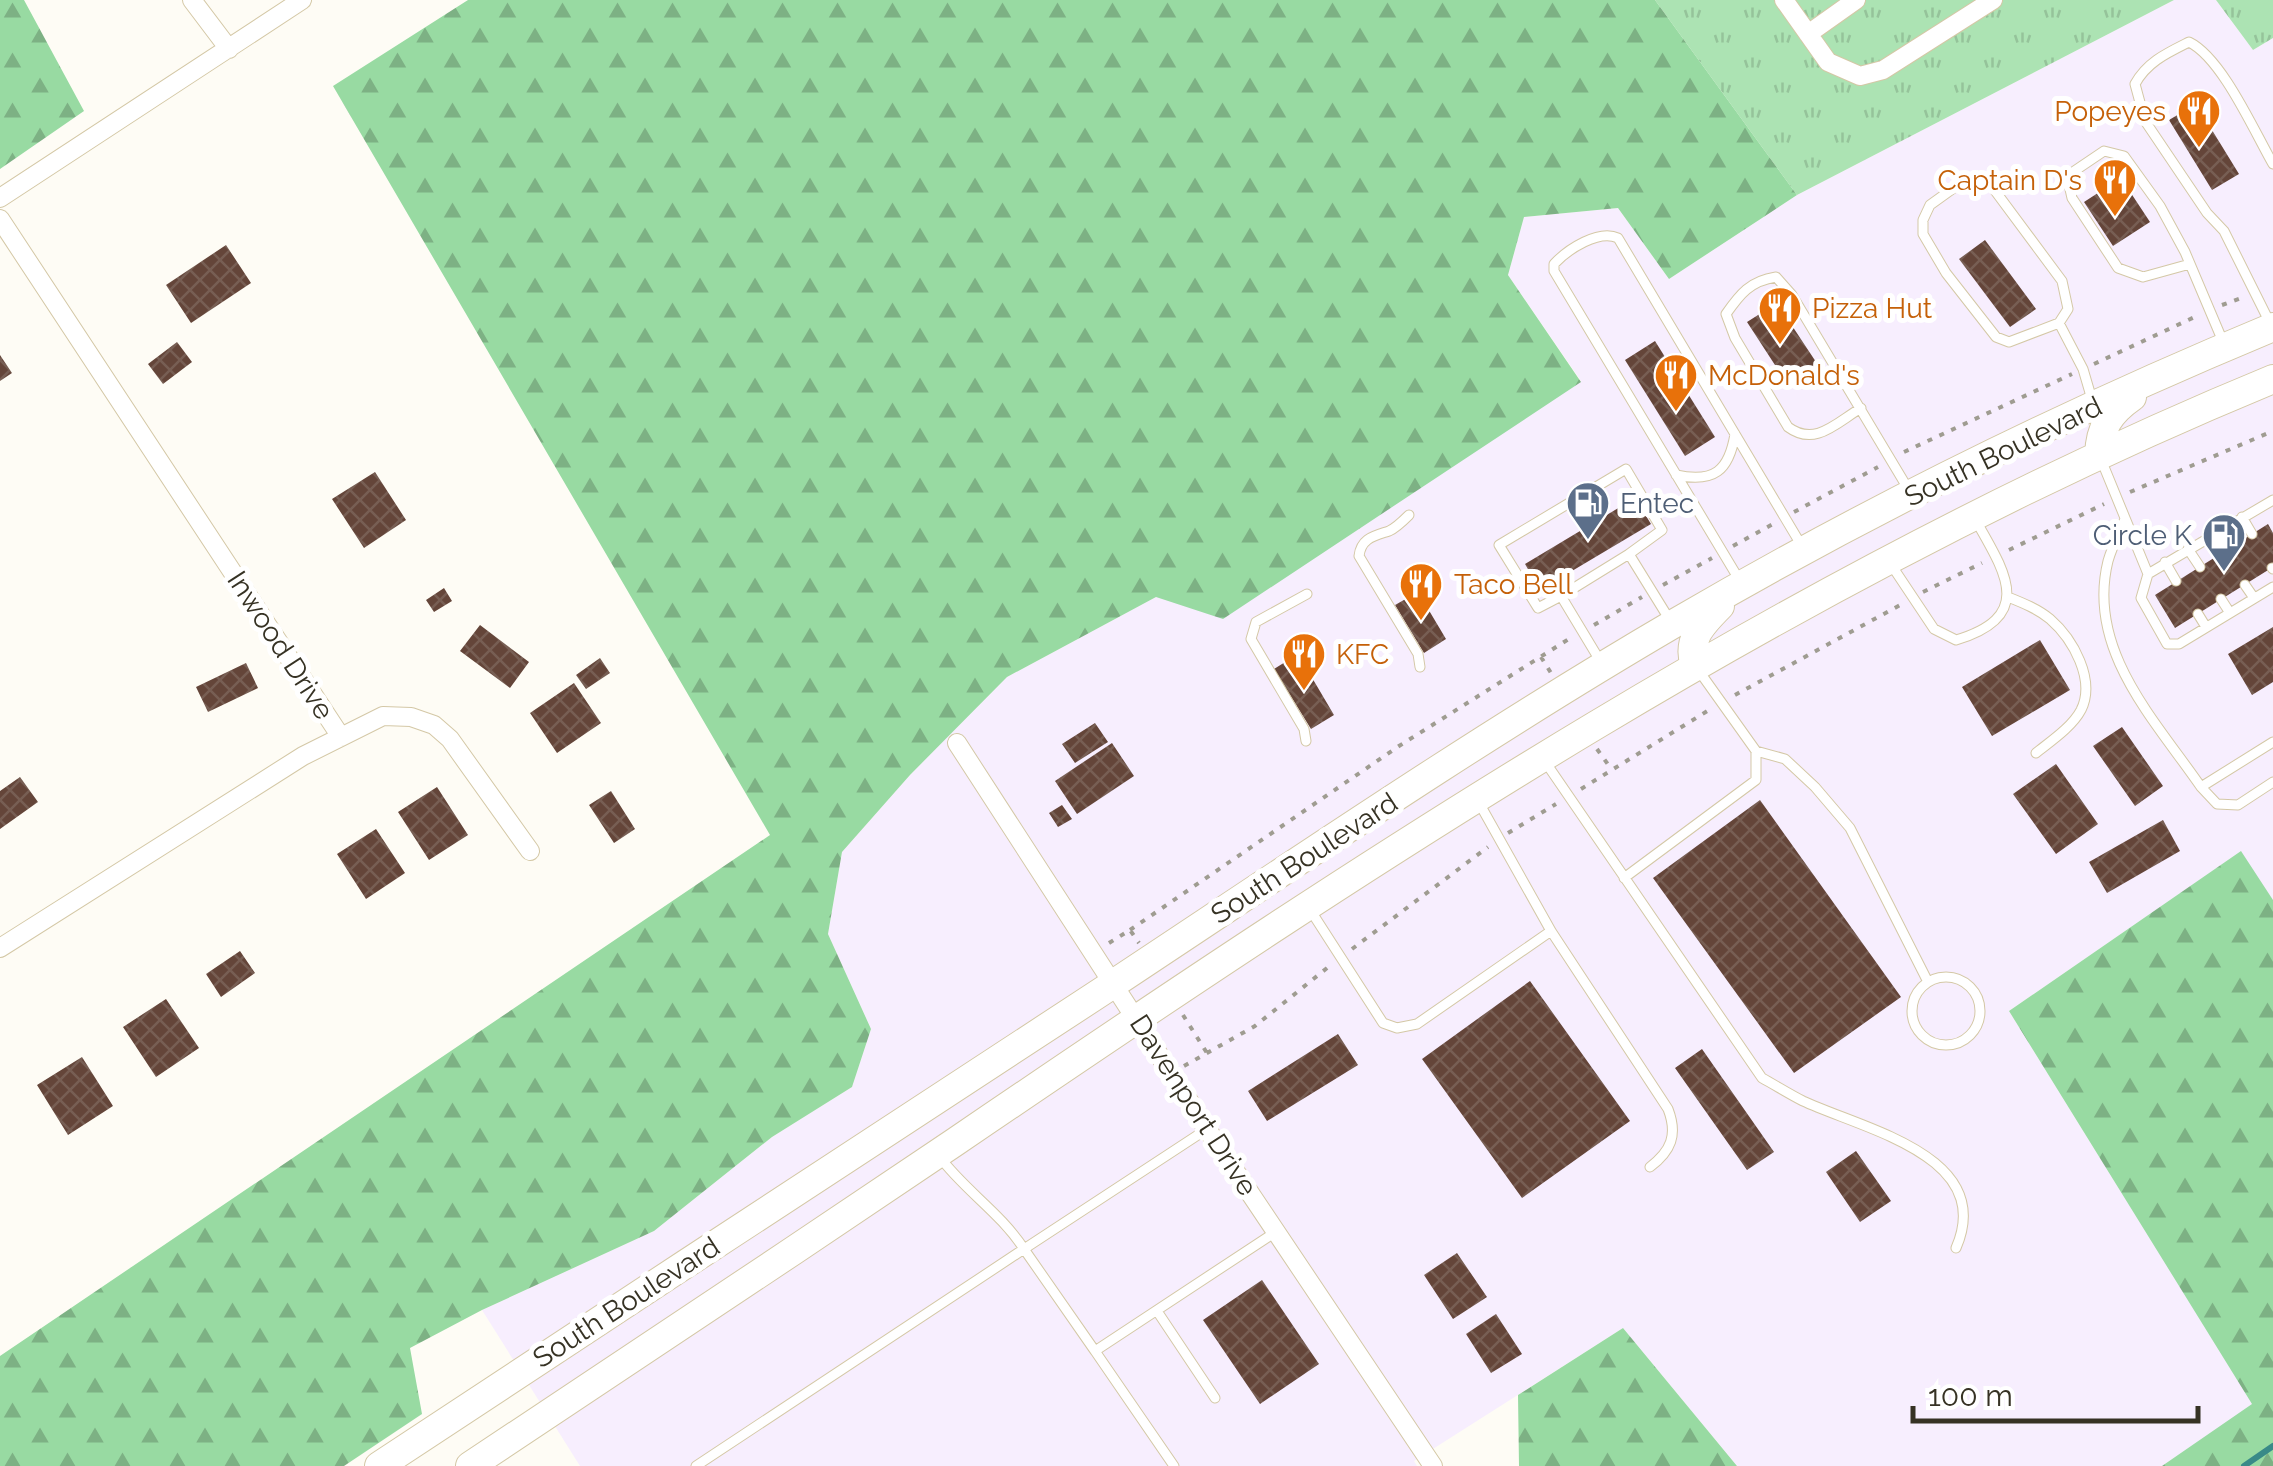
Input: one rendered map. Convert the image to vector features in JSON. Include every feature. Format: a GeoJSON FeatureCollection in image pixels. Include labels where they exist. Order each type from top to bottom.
{"type":"FeatureCollection","features":[{"type":"Feature","properties":{"kind":"highway","name":"South Boulevard"},"geometry":{"type":"LineString","coordinates":[[378,1466],[1603,666],[1911,494],[2094,406],[2272,327]]}},
{"type":"Feature","properties":{"kind":"highway"},"geometry":{"type":"LineString","coordinates":[[2099,456],[2100,432],[2105,422],[2123,403],[2161,376]]}},
{"type":"Feature","properties":{"kind":"highway","name":"South Boulevard"},"geometry":{"type":"LineString","coordinates":[[470,1466],[1137,1017],[1541,757],[1888,559],[2099,456],[2273,379]]}},
{"type":"Feature","properties":{"kind":"highway"},"geometry":{"type":"LineString","coordinates":[[1695,666],[1690,652],[1704,622],[1778,565]]}},
{"type":"Feature","properties":{"kind":"highway"},"geometry":{"type":"LineString","coordinates":[[1214,967],[1198,964],[1190,950],[1197,938],[1258,888]]}},
{"type":"Feature","properties":{"kind":"street"},"geometry":{"type":"LineString","coordinates":[[192,0],[229,49]]}},
{"type":"Feature","properties":{"kind":"street"},"geometry":{"type":"LineString","coordinates":[[0,198],[302,0]]}},
{"type":"Feature","properties":{"kind":"street"},"geometry":{"type":"LineString","coordinates":[[1784,0],[1828,62],[1860,76],[1883,70],[1993,0]]}},
{"type":"Feature","properties":{"kind":"street"},"geometry":{"type":"LineString","coordinates":[[1808,34],[1856,0]]}},
{"type":"Feature","properties":{"kind":"street","name":"Inwood Drive"},"geometry":{"type":"LineString","coordinates":[[0,219],[341,737],[303,756],[0,948]]}},
{"type":"Feature","properties":{"kind":"street"},"geometry":{"type":"LineString","coordinates":[[341,737],[382,716],[412,717],[434,725],[471,764],[530,852]]}},
{"type":"Feature","properties":{"kind":"street","name":"Davenport Drive"},"geometry":{"type":"LineString","coordinates":[[957,743],[1207,1129],[1433,1466]]}},
{"type":"Feature","properties":{"kind":"lane"},"geometry":{"type":"LineString","coordinates":[[2272,327],[2224,231],[2207,213],[2145,121],[2135,84],[2143,70],[2188,42],[2200,48],[2216,67],[2273,164]]}},
{"type":"Feature","properties":{"kind":"lane"},"geometry":{"type":"LineString","coordinates":[[2190,264],[2143,277],[2118,268],[2072,198],[2067,176],[2104,151],[2124,156],[2160,206],[2190,264],[2225,347]]}},
{"type":"Feature","properties":{"kind":"lane"},"geometry":{"type":"LineString","coordinates":[[1977,176],[1990,184],[2062,280],[2068,309],[2059,323],[2009,342],[1996,337],[1946,273],[1923,234],[1923,220],[1930,205],[1977,176]]}},
{"type":"Feature","properties":{"kind":"lane"},"geometry":{"type":"LineString","coordinates":[[1742,585],[1564,292],[1554,271],[1560,257],[1602,234],[1618,238],[1805,550]]}},
{"type":"Feature","properties":{"kind":"lane"},"geometry":{"type":"LineString","coordinates":[[1861,408],[1813,437],[1800,436],[1788,426],[1735,338],[1726,314],[1747,286],[1776,277],[1784,286],[1861,408],[1911,494]]}},
{"type":"Feature","properties":{"kind":"lane"},"geometry":{"type":"LineString","coordinates":[[2059,323],[2083,369],[2094,406]]}},
{"type":"Feature","properties":{"kind":"lane"},"geometry":{"type":"LineString","coordinates":[[1676,476],[1710,476],[1723,469],[1732,455],[1735,433]]}},
{"type":"Feature","properties":{"kind":"lane"},"geometry":{"type":"LineString","coordinates":[[2099,456],[2148,574]]}},
{"type":"Feature","properties":{"kind":"lane"},"geometry":{"type":"LineString","coordinates":[[1626,469],[1662,530],[1629,554],[1538,608],[1499,545],[1626,469]]}},
{"type":"Feature","properties":{"kind":"lane"},"geometry":{"type":"LineString","coordinates":[[2273,500],[2164,562],[2148,574],[2141,598],[2167,644],[2179,644],[2273,587]]}},
{"type":"Feature","properties":{"kind":"lane"},"geometry":{"type":"LineString","coordinates":[[1409,515],[1392,530],[1367,539],[1359,556],[1418,654],[1420,667]]}},
{"type":"Feature","properties":{"kind":"lane"},"geometry":{"type":"LineString","coordinates":[[1888,559],[1934,630],[1956,640],[1978,633],[2001,617],[2008,597],[2006,579],[1973,516]]}},
{"type":"Feature","properties":{"kind":"lane"},"geometry":{"type":"LineString","coordinates":[[2242,517],[2252,534]]}},
{"type":"Feature","properties":{"kind":"lane"},"geometry":{"type":"LineString","coordinates":[[2125,519],[2108,559],[2105,580],[2107,636],[2118,667],[2201,788],[2217,804],[2238,805],[2273,782]]}},
{"type":"Feature","properties":{"kind":"lane"},"geometry":{"type":"LineString","coordinates":[[2213,535],[2224,552]]}},
{"type":"Feature","properties":{"kind":"lane"},"geometry":{"type":"LineString","coordinates":[[2188,550],[2200,566]]}},
{"type":"Feature","properties":{"kind":"lane"},"geometry":{"type":"LineString","coordinates":[[1629,554],[1672,625]]}},
{"type":"Feature","properties":{"kind":"lane"},"geometry":{"type":"LineString","coordinates":[[2164,562],[2176,581]]}},
{"type":"Feature","properties":{"kind":"lane"},"geometry":{"type":"LineString","coordinates":[[2245,585],[2254,598]]}},
{"type":"Feature","properties":{"kind":"lane"},"geometry":{"type":"LineString","coordinates":[[1306,741],[1304,729],[1251,638],[1256,622],[1307,594]]}},
{"type":"Feature","properties":{"kind":"lane"},"geometry":{"type":"LineString","coordinates":[[1561,596],[1603,666]]}},
{"type":"Feature","properties":{"kind":"lane"},"geometry":{"type":"LineString","coordinates":[[2008,597],[2031,606],[2052,621],[2084,673],[2086,694],[2080,712],[2036,753]]}},
{"type":"Feature","properties":{"kind":"lane"},"geometry":{"type":"LineString","coordinates":[[2222,599],[2230,613]]}},
{"type":"Feature","properties":{"kind":"lane"},"geometry":{"type":"LineString","coordinates":[[2198,614],[2206,627]]}},
{"type":"Feature","properties":{"kind":"lane"},"geometry":{"type":"LineString","coordinates":[[1624,878],[1756,780],[1756,751],[1695,666]]}},
{"type":"Feature","properties":{"kind":"lane"},"geometry":{"type":"LineString","coordinates":[[2201,788],[2273,742]]}},
{"type":"Feature","properties":{"kind":"lane"},"geometry":{"type":"LineString","coordinates":[[1756,751],[1785,759],[1850,828],[1928,982]]}},
{"type":"Feature","properties":{"kind":"lane"},"geometry":{"type":"LineString","coordinates":[[1541,757],[1762,1078],[1803,1101],[1895,1139],[1937,1164],[1955,1184],[1964,1204],[1965,1227],[1956,1248]]}},
{"type":"Feature","properties":{"kind":"lane"},"geometry":{"type":"LineString","coordinates":[[1476,797],[1551,930],[1668,1109],[1674,1138],[1668,1154],[1650,1167]]}},
{"type":"Feature","properties":{"kind":"lane"},"geometry":{"type":"LineString","coordinates":[[1307,906],[1383,1023],[1397,1028],[1417,1024],[1551,930]]}},
{"type":"Feature","properties":{"kind":"lane"},"geometry":{"type":"LineString","coordinates":[[1938,978],[1959,980],[1976,994],[1977,1025],[1962,1042],[1939,1045],[1919,1033],[1911,1012],[1913,1000],[1928,982],[1938,978]]}},
{"type":"Feature","properties":{"kind":"lane"},"geometry":{"type":"LineString","coordinates":[[696,1466],[1207,1129]]}},
{"type":"Feature","properties":{"kind":"lane"},"geometry":{"type":"LineString","coordinates":[[937,1154],[956,1180],[979,1195],[1009,1226],[1174,1466]]}},
{"type":"Feature","properties":{"kind":"lane"},"geometry":{"type":"LineString","coordinates":[[1095,1352],[1277,1231]]}},
{"type":"Feature","properties":{"kind":"lane"},"geometry":{"type":"LineString","coordinates":[[1157,1311],[1215,1398]]}},
{"type":"Feature","properties":{"kind":"path"},"geometry":{"type":"LineString","coordinates":[[1130,930],[1399,746],[1582,631],[1892,459],[2208,310],[2256,292]]}},
{"type":"Feature","properties":{"kind":"path"},"geometry":{"type":"LineString","coordinates":[[1172,1073],[1255,1026],[1498,840],[1720,703],[1996,556],[2117,498],[2273,431]]}},
{"type":"Feature","properties":{"kind":"shaded area"},"geometry":{"type":"Polygon","coordinates":[[[2174,0],[2216,0],[2253,50],[2273,38],[2273,900],[2240,852],[2009,1011],[2253,1405],[2162,1466],[1737,1466],[1623,1328],[1414,1461],[1417,1466],[580,1466],[482,1310],[654,1231],[772,1137],[852,1087],[871,1029],[828,934],[842,852],[910,775],[1007,677],[1581,381],[1508,275],[1524,217],[1618,208],[1669,279],[1797,195],[2174,0]]]}},
{"type":"Feature","properties":{"kind":"green space"},"geometry":{"type":"Polygon","coordinates":[[[0,0],[24,0],[84,111],[0,169],[0,0]]]}},
{"type":"Feature","properties":{"kind":"green space"},"geometry":{"type":"Polygon","coordinates":[[[468,0],[1655,0],[1797,195],[1669,279],[1618,208],[1524,217],[1508,275],[1581,382],[1223,619],[1156,597],[1007,677],[910,775],[842,852],[828,934],[871,1029],[852,1087],[772,1137],[654,1231],[482,1310],[410,1348],[422,1414],[344,1466],[0,1466],[0,1356],[770,835],[333,86],[468,0]]]}},
{"type":"Feature","properties":{"kind":"green space"},"geometry":{"type":"Polygon","coordinates":[[[1655,0],[2174,0],[1797,195],[1655,0]]]}},
{"type":"Feature","properties":{"kind":"green space"},"geometry":{"type":"Polygon","coordinates":[[[2216,0],[2273,0],[2273,38],[2253,50],[2216,0]]]}},
{"type":"Feature","properties":{"kind":"green space"},"geometry":{"type":"Polygon","coordinates":[[[2241,851],[2273,900],[2273,1466],[2162,1466],[2252,1404],[2009,1011],[2241,851]]]}},
{"type":"Feature","properties":{"kind":"green space"},"geometry":{"type":"Polygon","coordinates":[[[1623,1328],[1737,1466],[1519,1466],[1518,1395],[1623,1328]]]}},
{"type":"Feature","properties":{"kind":"building"},"geometry":{"type":"Polygon","coordinates":[[[2196,104],[2239,174],[2212,190],[2169,120],[2196,104]]]}},
{"type":"Feature","properties":{"kind":"building"},"geometry":{"type":"Polygon","coordinates":[[[2121,178],[2150,222],[2113,246],[2084,202],[2121,178]]]}},
{"type":"Feature","properties":{"kind":"building"},"geometry":{"type":"Polygon","coordinates":[[[1985,240],[2036,309],[2010,327],[1959,259],[1985,240]]]}},
{"type":"Feature","properties":{"kind":"building"},"geometry":{"type":"Polygon","coordinates":[[[226,245],[251,283],[191,323],[166,285],[226,245]]]}},
{"type":"Feature","properties":{"kind":"building"},"geometry":{"type":"Polygon","coordinates":[[[1777,303],[1818,365],[1788,385],[1747,322],[1777,303]]]}},
{"type":"Feature","properties":{"kind":"building"},"geometry":{"type":"Polygon","coordinates":[[[1655,341],[1715,437],[1685,456],[1625,360],[1655,341]]]}},
{"type":"Feature","properties":{"kind":"building"},"geometry":{"type":"Polygon","coordinates":[[[177,342],[192,362],[163,384],[148,364],[177,342]]]}},
{"type":"Feature","properties":{"kind":"building"},"geometry":{"type":"Polygon","coordinates":[[[0,355],[12,373],[0,381],[0,355]]]}},
{"type":"Feature","properties":{"kind":"building"},"geometry":{"type":"Polygon","coordinates":[[[375,472],[406,520],[364,548],[332,499],[375,472]]]}},
{"type":"Feature","properties":{"kind":"building"},"geometry":{"type":"Polygon","coordinates":[[[1635,498],[1651,524],[1540,590],[1525,564],[1635,498]]]}},
{"type":"Feature","properties":{"kind":"building"},"geometry":{"type":"Polygon","coordinates":[[[2268,524],[2273,533],[2273,567],[2175,628],[2155,595],[2268,524]]]}},
{"type":"Feature","properties":{"kind":"building"},"geometry":{"type":"Polygon","coordinates":[[[444,588],[452,601],[434,612],[426,600],[444,588]]]}},
{"type":"Feature","properties":{"kind":"building","name":"Taco Bell"},"geometry":{"type":"Polygon","coordinates":[[[1418,592],[1446,639],[1424,653],[1395,605],[1418,592]]]}},
{"type":"Feature","properties":{"kind":"building"},"geometry":{"type":"Polygon","coordinates":[[[480,625],[529,662],[510,688],[460,651],[480,625]]]}},
{"type":"Feature","properties":{"kind":"building"},"geometry":{"type":"Polygon","coordinates":[[[2273,627],[2273,682],[2252,695],[2228,654],[2273,627]]]}},
{"type":"Feature","properties":{"kind":"building"},"geometry":{"type":"Polygon","coordinates":[[[2040,640],[2070,690],[1992,736],[1962,687],[2040,640]]]}},
{"type":"Feature","properties":{"kind":"building","name":"KFC"},"geometry":{"type":"Polygon","coordinates":[[[1298,654],[1334,715],[1311,729],[1274,669],[1298,654]]]}},
{"type":"Feature","properties":{"kind":"building"},"geometry":{"type":"Polygon","coordinates":[[[600,658],[610,673],[586,689],[576,675],[600,658]]]}},
{"type":"Feature","properties":{"kind":"building"},"geometry":{"type":"Polygon","coordinates":[[[246,663],[258,688],[208,712],[196,687],[246,663]]]}},
{"type":"Feature","properties":{"kind":"building"},"geometry":{"type":"Polygon","coordinates":[[[574,683],[601,723],[557,753],[530,713],[574,683]]]}},
{"type":"Feature","properties":{"kind":"building"},"geometry":{"type":"Polygon","coordinates":[[[1095,723],[1108,742],[1075,763],[1062,744],[1095,723]]]}},
{"type":"Feature","properties":{"kind":"building"},"geometry":{"type":"Polygon","coordinates":[[[2122,727],[2163,786],[2135,806],[2093,746],[2122,727]]]}},
{"type":"Feature","properties":{"kind":"building"},"geometry":{"type":"Polygon","coordinates":[[[1112,743],[1134,776],[1077,814],[1055,781],[1112,743]]]}},
{"type":"Feature","properties":{"kind":"building"},"geometry":{"type":"Polygon","coordinates":[[[2056,764],[2098,824],[2056,854],[2013,794],[2056,764]]]}},
{"type":"Feature","properties":{"kind":"building"},"geometry":{"type":"Polygon","coordinates":[[[20,777],[38,802],[0,829],[0,791],[20,777]]]}},
{"type":"Feature","properties":{"kind":"building"},"geometry":{"type":"Polygon","coordinates":[[[437,787],[468,835],[429,860],[398,812],[437,787]]]}},
{"type":"Feature","properties":{"kind":"building"},"geometry":{"type":"Polygon","coordinates":[[[611,791],[635,829],[614,843],[589,805],[611,791]]]}},
{"type":"Feature","properties":{"kind":"building"},"geometry":{"type":"Polygon","coordinates":[[[1760,800],[1901,997],[1794,1073],[1653,878],[1760,800]]]}},
{"type":"Feature","properties":{"kind":"building"},"geometry":{"type":"Polygon","coordinates":[[[1062,805],[1072,819],[1058,827],[1049,813],[1062,805]]]}},
{"type":"Feature","properties":{"kind":"building"},"geometry":{"type":"Polygon","coordinates":[[[2163,820],[2180,851],[2107,893],[2089,862],[2163,820]]]}},
{"type":"Feature","properties":{"kind":"building"},"geometry":{"type":"Polygon","coordinates":[[[376,829],[405,873],[366,899],[337,854],[376,829]]]}},
{"type":"Feature","properties":{"kind":"building"},"geometry":{"type":"Polygon","coordinates":[[[240,951],[255,973],[221,997],[206,974],[240,951]]]}},
{"type":"Feature","properties":{"kind":"building"},"geometry":{"type":"Polygon","coordinates":[[[1530,981],[1630,1121],[1522,1198],[1422,1059],[1530,981]]]}},
{"type":"Feature","properties":{"kind":"building"},"geometry":{"type":"Polygon","coordinates":[[[166,999],[199,1048],[156,1077],[123,1027],[166,999]]]}},
{"type":"Feature","properties":{"kind":"building"},"geometry":{"type":"Polygon","coordinates":[[[1338,1034],[1358,1065],[1267,1121],[1248,1091],[1338,1034]]]}},
{"type":"Feature","properties":{"kind":"building"},"geometry":{"type":"Polygon","coordinates":[[[1702,1049],[1774,1152],[1747,1170],[1675,1068],[1702,1049]]]}},
{"type":"Feature","properties":{"kind":"building"},"geometry":{"type":"Polygon","coordinates":[[[82,1057],[113,1106],[68,1135],[37,1085],[82,1057]]]}},
{"type":"Feature","properties":{"kind":"building"},"geometry":{"type":"Polygon","coordinates":[[[1856,1151],[1891,1201],[1860,1222],[1826,1172],[1856,1151]]]}},
{"type":"Feature","properties":{"kind":"building"},"geometry":{"type":"Polygon","coordinates":[[[1457,1253],[1487,1297],[1453,1319],[1424,1275],[1457,1253]]]}},
{"type":"Feature","properties":{"kind":"building"},"geometry":{"type":"Polygon","coordinates":[[[1262,1280],[1319,1364],[1260,1404],[1203,1320],[1262,1280]]]}},
{"type":"Feature","properties":{"kind":"building"},"geometry":{"type":"Polygon","coordinates":[[[1496,1314],[1522,1354],[1491,1373],[1466,1334],[1496,1314]]]}},
{"type":"Feature","properties":{"kind":"waterway"},"geometry":{"type":"LineString","coordinates":[[2244,1466],[2273,1446]]}},
{"type":"Feature","properties":{"kind":"place","name":"Popeyes"},"geometry":{"type":"Point","coordinates":[2199,149]}},
{"type":"Feature","properties":{"kind":"place","name":"Captain D's"},"geometry":{"type":"Point","coordinates":[2115,218]}},
{"type":"Feature","properties":{"kind":"place","name":"Pizza Hut"},"geometry":{"type":"Point","coordinates":[1780,346]}},
{"type":"Feature","properties":{"kind":"place","name":"McDonald's"},"geometry":{"type":"Point","coordinates":[1676,413]}},
{"type":"Feature","properties":{"kind":"place","name":"Entec"},"geometry":{"type":"Point","coordinates":[1588,541]}},
{"type":"Feature","properties":{"kind":"place","name":"Circle K"},"geometry":{"type":"Point","coordinates":[2224,573]}},
{"type":"Feature","properties":{"kind":"place","name":"Taco Bell"},"geometry":{"type":"Point","coordinates":[1421,622]}},
{"type":"Feature","properties":{"kind":"place","name":"KFC"},"geometry":{"type":"Point","coordinates":[1304,692]}}]}
